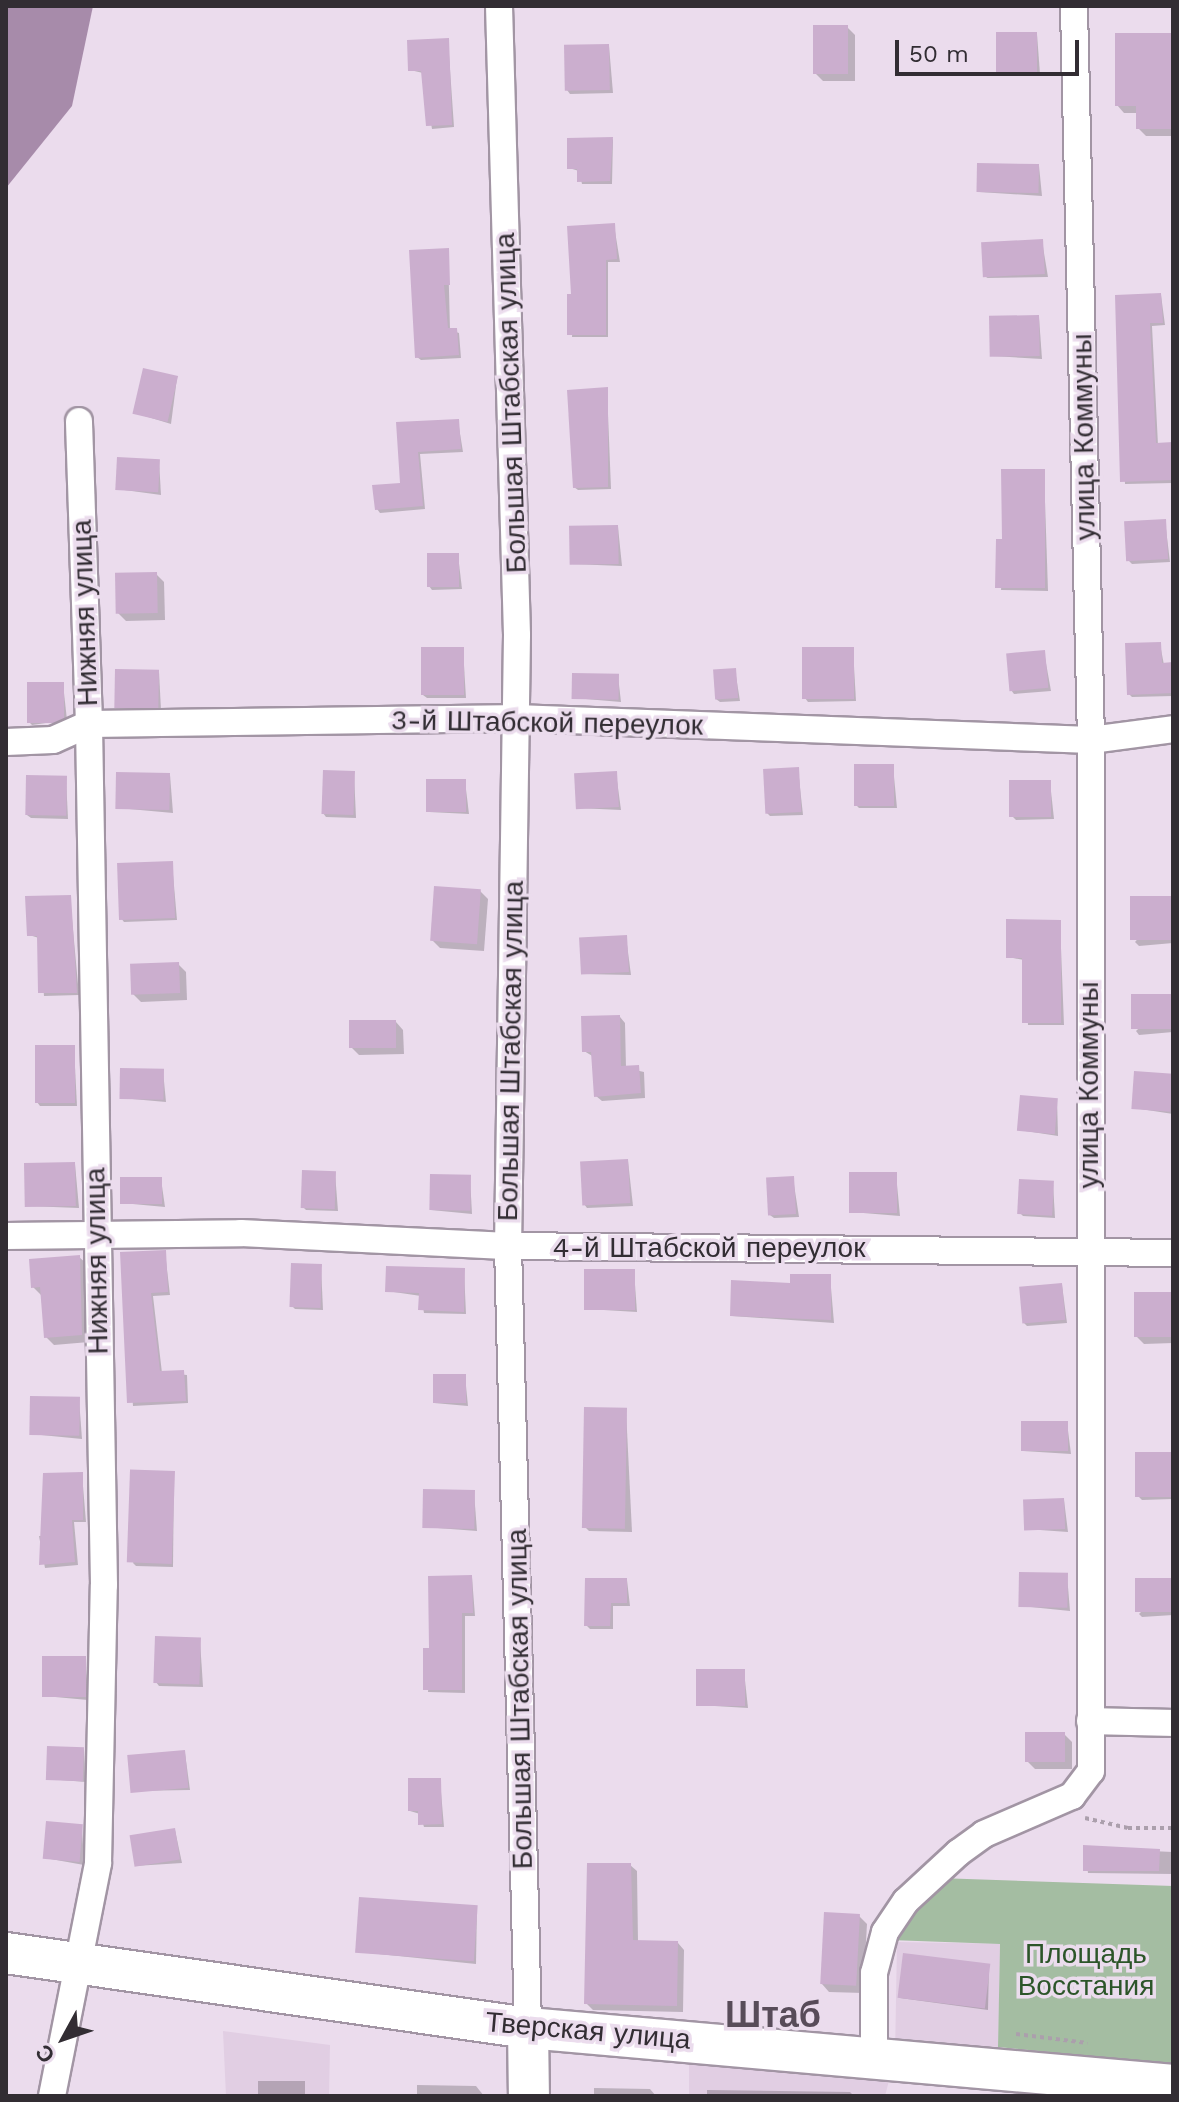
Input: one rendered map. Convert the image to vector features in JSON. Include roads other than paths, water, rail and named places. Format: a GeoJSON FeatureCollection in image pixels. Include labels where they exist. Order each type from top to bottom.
{"type":"FeatureCollection","features":[{"type":"Feature","properties":{"kind":"main road","name":"Тверская улица"},"geometry":{"type":"LineString","coordinates":[[6,1953],[528,2028],[874,2056],[1117,2087],[1173,2085]]}},
{"type":"Feature","properties":{"kind":"main road","name":"Большая Штабская улица"},"geometry":{"type":"LineString","coordinates":[[528,2028],[529,2096]]}},
{"type":"Feature","properties":{"kind":"street","name":"Большая Штабская улица"},"geometry":{"type":"LineString","coordinates":[[499,6],[516,718],[508,1246],[528,2028]]}},
{"type":"Feature","properties":{"kind":"street","name":"улица Коммуны"},"geometry":{"type":"LineString","coordinates":[[874,2056],[874,1973],[885,1932],[906,1901],[984,1834],[1058,1804],[1084,1785],[1091,1771],[1088,1250],[1091,740],[1074,6]]}},
{"type":"Feature","properties":{"kind":"street","name":"Нижняя улица"},"geometry":{"type":"LineString","coordinates":[[52,2096],[98,1863],[104,1601],[95,1234],[89,724],[79,421]]}},
{"type":"Feature","properties":{"kind":"street","name":"3-й Штабской переулок"},"geometry":{"type":"LineString","coordinates":[[6,742],[53,740],[89,724],[516,718],[1091,740],[1173,729]]}},
{"type":"Feature","properties":{"kind":"street","name":"4-й Штабской переулок"},"geometry":{"type":"LineString","coordinates":[[6,1236],[241,1233],[508,1246],[1173,1253]]}},
{"type":"Feature","properties":{"kind":"street"},"geometry":{"type":"LineString","coordinates":[[1090,1721],[1173,1723]]}},
{"type":"Feature","properties":{"kind":"district","name":"Штаб"},"geometry":{"type":"Point","coordinates":[773,2016]}},
{"type":"Feature","properties":{"kind":"park label","name":"Площадь Восстания"},"geometry":{"type":"Point","coordinates":[1086,1970]}}]}
